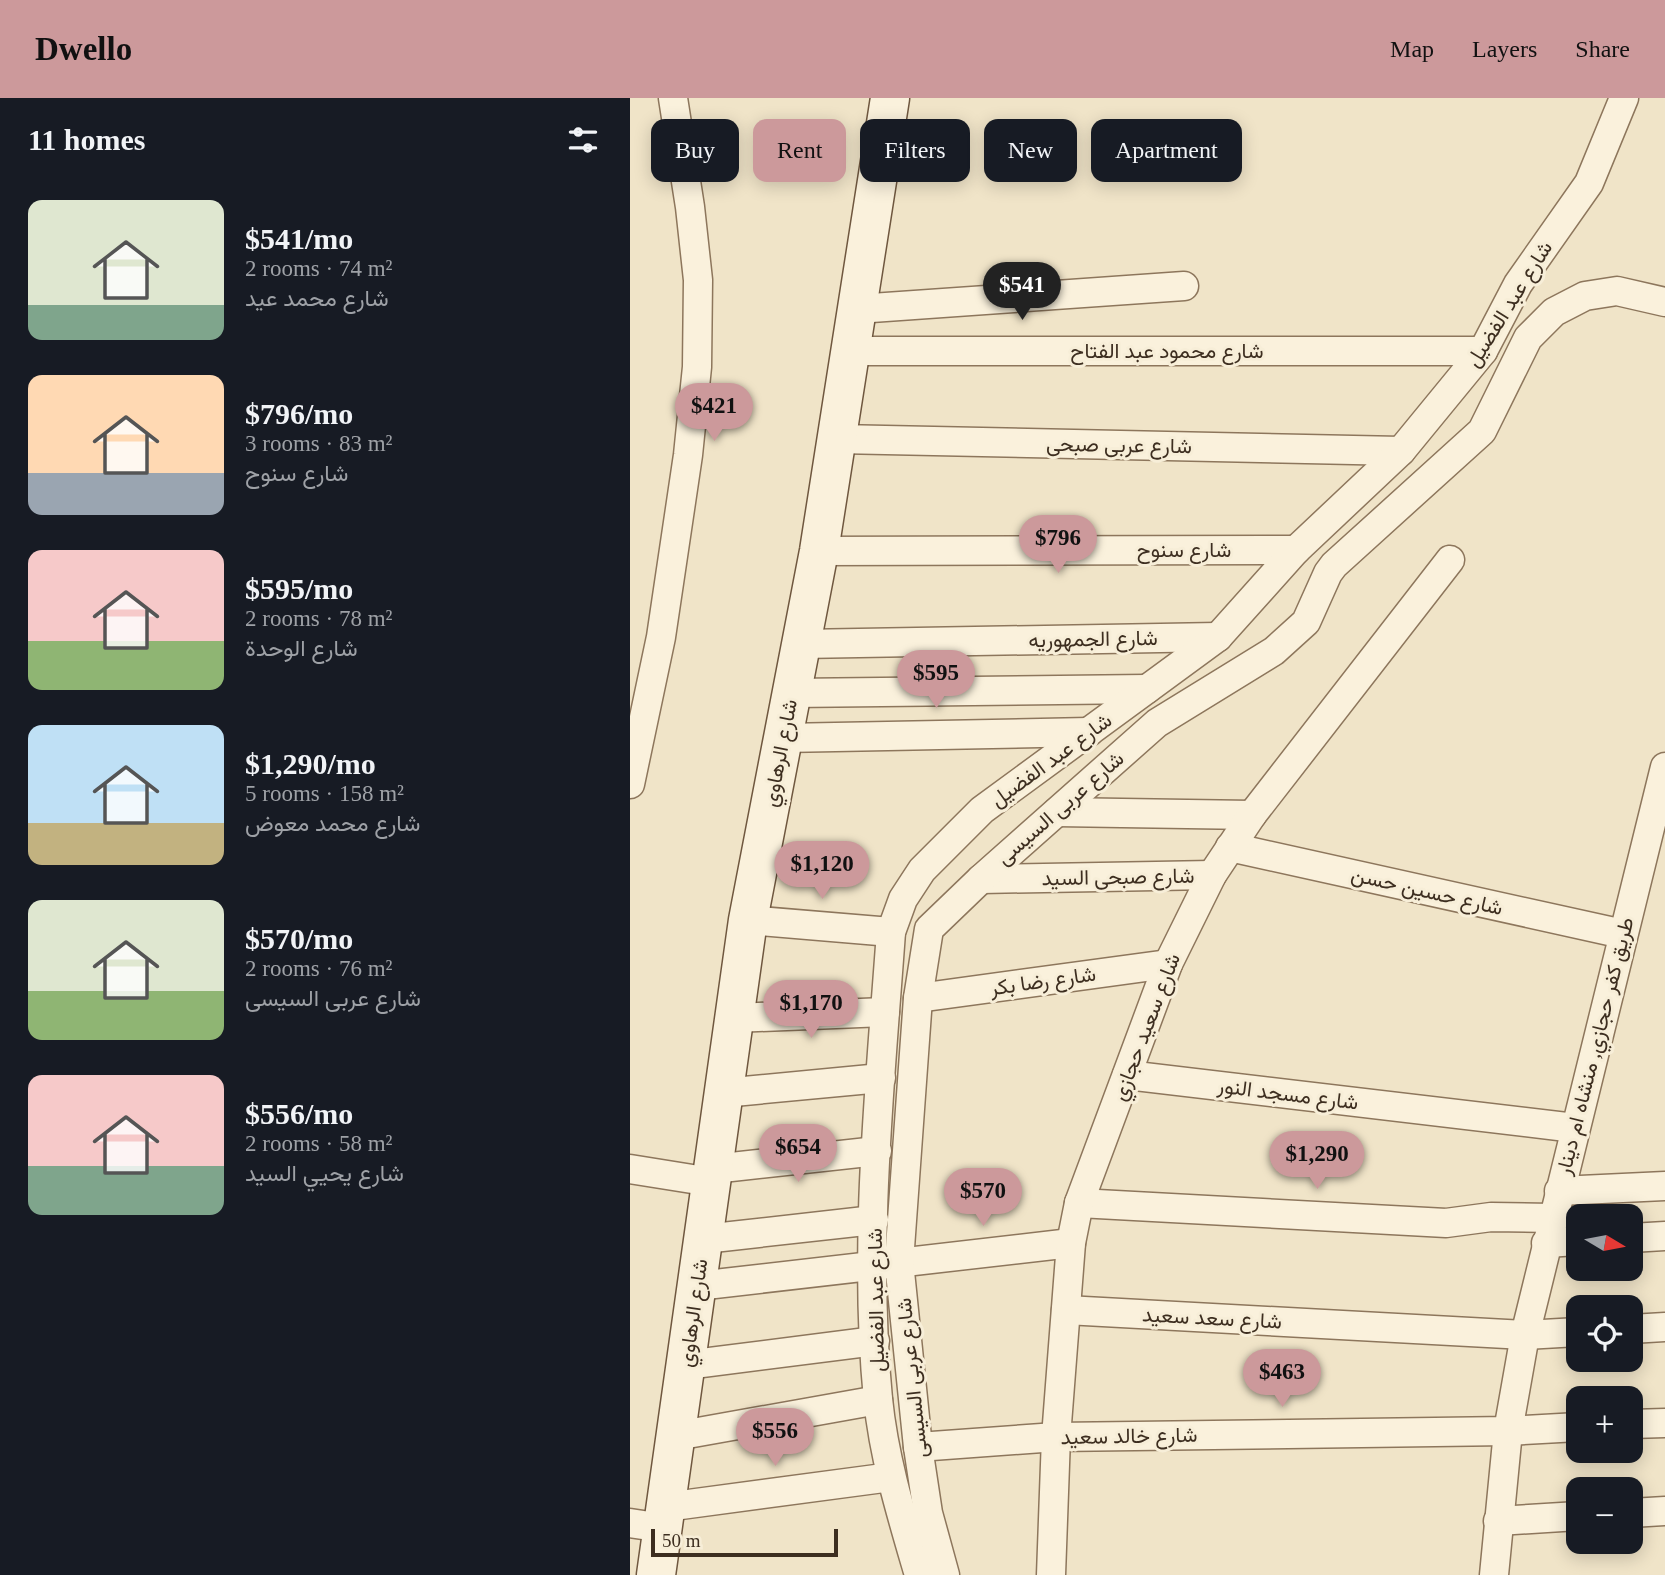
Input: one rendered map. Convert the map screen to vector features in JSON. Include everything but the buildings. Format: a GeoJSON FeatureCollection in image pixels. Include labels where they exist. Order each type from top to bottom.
{"type":"FeatureCollection","features":[{"type":"Feature","properties":{"kind":"street"},"geometry":{"type":"LineString","coordinates":[[630,784],[661,636],[688,455],[697,367],[698,280],[673,98]]}},
{"type":"Feature","properties":{"kind":"street","name":"شارع الرهاوي"},"geometry":{"type":"LineString","coordinates":[[656,1575],[653,1519],[676,1436],[748,920],[819,551],[890,98]]}},
{"type":"Feature","properties":{"kind":"street","name":"شارع عبد الفضيل"},"geometry":{"type":"LineString","coordinates":[[919,1575],[891,1477],[878,1400],[871,1266],[891,932],[903,899],[922,870],[982,810],[1218,637],[1296,550],[1401,451],[1483,351],[1518,284],[1585,190],[1624,98]]}},
{"type":"Feature","properties":{"kind":"street"},"geometry":{"type":"LineString","coordinates":[[857,309],[1184,286]]}},
{"type":"Feature","properties":{"kind":"street","name":"شارع عربى السيسى"},"geometry":{"type":"LineString","coordinates":[[945,1575],[928,1513],[918,1447],[899,1262],[918,998],[929,929],[981,878],[1157,723],[1274,651],[1306,622],[1334,565],[1482,431],[1528,338],[1554,312],[1585,296],[1617,291],[1665,302]]}},
{"type":"Feature","properties":{"kind":"street","name":"شارع محمود عبد الفتاح"},"geometry":{"type":"LineString","coordinates":[[850,351],[1483,351]]}},
{"type":"Feature","properties":{"kind":"street","name":"شارع عربى صبحى"},"geometry":{"type":"LineString","coordinates":[[837,439],[1401,451]]}},
{"type":"Feature","properties":{"kind":"street","name":"شارع سنوح"},"geometry":{"type":"LineString","coordinates":[[819,551],[1296,550]]}},
{"type":"Feature","properties":{"kind":"street","name":"شارع سعيد حجازي"},"geometry":{"type":"LineString","coordinates":[[1051,1575],[1056,1437],[1071,1243],[1079,1203],[1168,964],[1212,875],[1252,815],[1450,560]]}},
{"type":"Feature","properties":{"kind":"street","name":"شارع الجمهوريه"},"geometry":{"type":"LineString","coordinates":[[801,644],[1218,637]]}},
{"type":"Feature","properties":{"kind":"street"},"geometry":{"type":"LineString","coordinates":[[791,693],[1147,689]]}},
{"type":"Feature","properties":{"kind":"street"},"geometry":{"type":"LineString","coordinates":[[783,737],[1089,732]]}},
{"type":"Feature","properties":{"kind":"street","name":"طريق كفر حجازي, منشاه ام دينار"},"geometry":{"type":"LineString","coordinates":[[1494,1575],[1508,1431],[1525,1335],[1665,767]]}},
{"type":"Feature","properties":{"kind":"street"},"geometry":{"type":"LineString","coordinates":[[1057,812],[1252,815]]}},
{"type":"Feature","properties":{"kind":"street","name":"شارع حسين حسن"},"geometry":{"type":"LineString","coordinates":[[1230,847],[1623,934]]}},
{"type":"Feature","properties":{"kind":"street","name":"شارع صبحى السيد"},"geometry":{"type":"LineString","coordinates":[[981,878],[1212,875]]}},
{"type":"Feature","properties":{"kind":"street"},"geometry":{"type":"LineString","coordinates":[[748,920],[891,932]]}},
{"type":"Feature","properties":{"kind":"street","name":"شارع رضا بكر"},"geometry":{"type":"LineString","coordinates":[[918,998],[1168,964]]}},
{"type":"Feature","properties":{"kind":"street"},"geometry":{"type":"LineString","coordinates":[[734,1018],[885,1012]]}},
{"type":"Feature","properties":{"kind":"street","name":"شارع مسجد النور"},"geometry":{"type":"LineString","coordinates":[[1127,1075],[1575,1128]]}},
{"type":"Feature","properties":{"kind":"street"},"geometry":{"type":"LineString","coordinates":[[723,1093],[881,1078]]}},
{"type":"Feature","properties":{"kind":"street"},"geometry":{"type":"LineString","coordinates":[[630,1169],[712,1175],[877,1151]]}},
{"type":"Feature","properties":{"kind":"street"},"geometry":{"type":"LineString","coordinates":[[1079,1203],[1447,1223],[1491,1217],[1552,1218],[1665,1186]]}},
{"type":"Feature","properties":{"kind":"street"},"geometry":{"type":"LineString","coordinates":[[1552,1218],[1566,1230]]}},
{"type":"Feature","properties":{"kind":"street"},"geometry":{"type":"LineString","coordinates":[[704,1239],[874,1220]]}},
{"type":"Feature","properties":{"kind":"street"},"geometry":{"type":"LineString","coordinates":[[1643,1237],[1665,1236]]}},
{"type":"Feature","properties":{"kind":"street"},"geometry":{"type":"LineString","coordinates":[[697,1286],[1071,1243]]}},
{"type":"Feature","properties":{"kind":"street","name":"شارع سعد سعيد"},"geometry":{"type":"LineString","coordinates":[[1066,1310],[1525,1335],[1566,1333]]}},
{"type":"Feature","properties":{"kind":"street"},"geometry":{"type":"LineString","coordinates":[[1643,1328],[1665,1327]]}},
{"type":"Feature","properties":{"kind":"street"},"geometry":{"type":"LineString","coordinates":[[686,1366],[875,1341]]}},
{"type":"Feature","properties":{"kind":"street"},"geometry":{"type":"LineString","coordinates":[[676,1436],[878,1400]]}},
{"type":"Feature","properties":{"kind":"street"},"geometry":{"type":"LineString","coordinates":[[1643,1424],[1665,1423]]}},
{"type":"Feature","properties":{"kind":"street","name":"شارع خالد سعيد"},"geometry":{"type":"LineString","coordinates":[[918,1447],[1056,1437],[1508,1431],[1566,1428]]}},
{"type":"Feature","properties":{"kind":"street"},"geometry":{"type":"LineString","coordinates":[[653,1519],[891,1477]]}},
{"type":"Feature","properties":{"kind":"street"},"geometry":{"type":"LineString","coordinates":[[1643,1512],[1665,1511]]}},
{"type":"Feature","properties":{"kind":"street"},"geometry":{"type":"LineString","coordinates":[[1498,1521],[1566,1517]]}}]}
